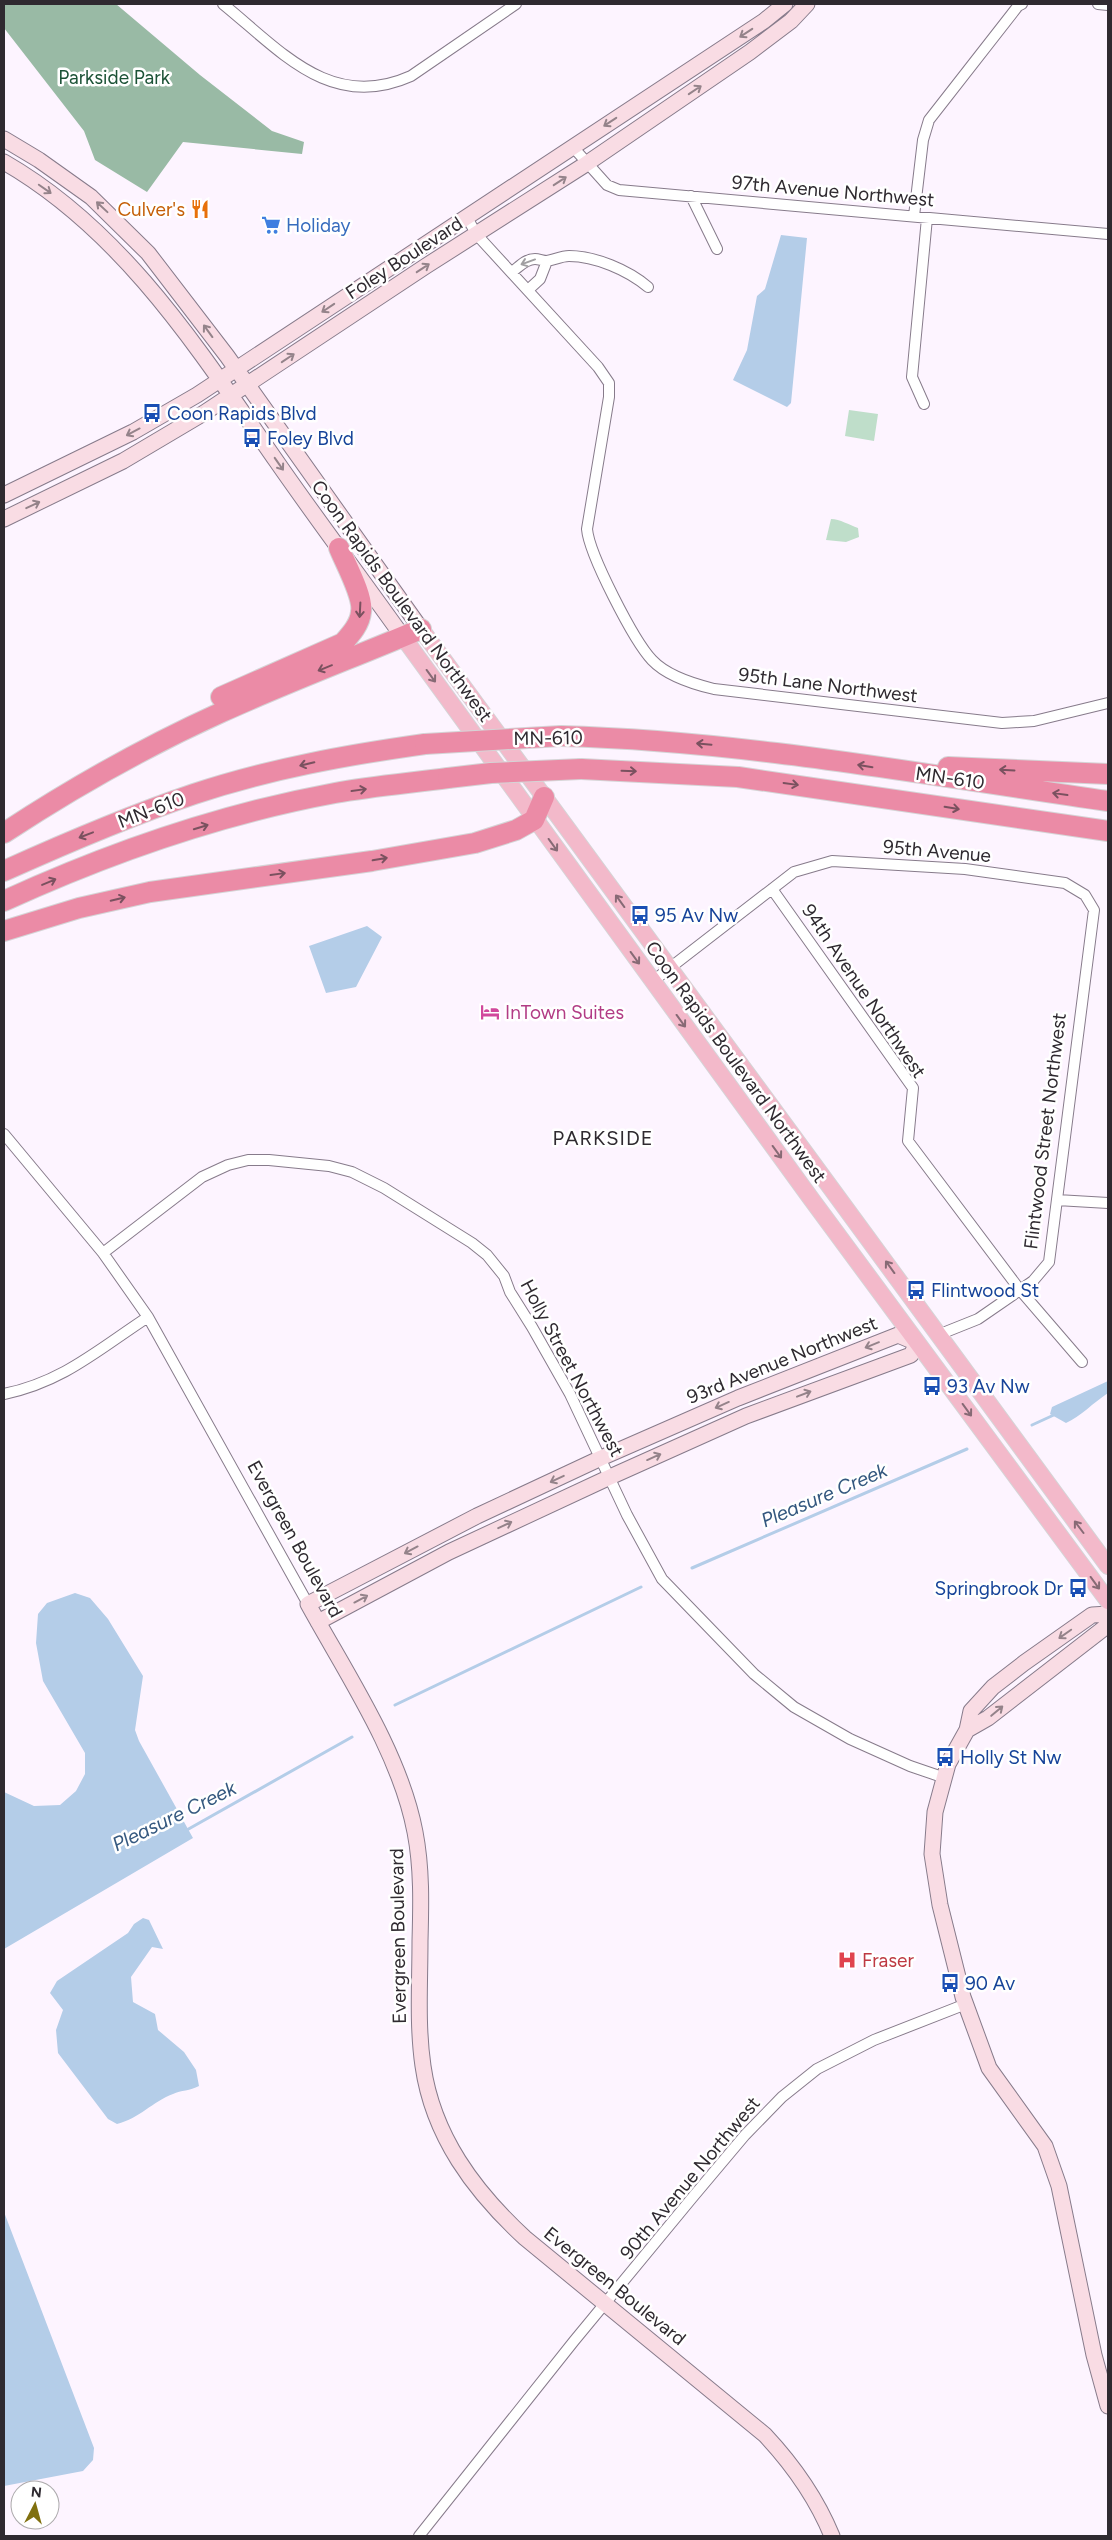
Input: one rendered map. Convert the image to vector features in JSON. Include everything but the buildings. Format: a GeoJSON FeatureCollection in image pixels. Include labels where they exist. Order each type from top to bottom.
{"type":"FeatureCollection","features":[{"type":"Feature","properties":{"kind":"highway"},"geometry":{"type":"LineString","coordinates":[[4,833],[34,813],[111,755],[136,740],[289,666],[343,643],[358,622],[362,611],[360,600],[339,548]]}},
{"type":"Feature","properties":{"kind":"highway"},"geometry":{"type":"LineString","coordinates":[[34,813],[145,751],[220,712],[421,629]]}},
{"type":"Feature","properties":{"kind":"highway","name":"MN-610"},"geometry":{"type":"LineString","coordinates":[[4,871],[73,840],[204,791],[315,762],[424,744],[561,736],[635,738],[708,744],[1108,801]]}},
{"type":"Feature","properties":{"kind":"highway"},"geometry":{"type":"LineString","coordinates":[[890,770],[934,766],[1108,774]]}},
{"type":"Feature","properties":{"kind":"highway","name":"MN-610"},"geometry":{"type":"LineString","coordinates":[[4,901],[86,866],[164,838],[242,815],[335,793],[491,773],[581,769],[738,777],[1108,831]]}},
{"type":"Feature","properties":{"kind":"highway"},"geometry":{"type":"LineString","coordinates":[[4,931],[79,908],[150,892],[372,861],[475,843],[516,830],[534,820],[544,796]]}},
{"type":"Feature","properties":{"kind":"main road","name":"Coon Rapids Boulevard Northwest"},"geometry":{"type":"LineString","coordinates":[[421,629],[669,969],[840,1197],[938,1335],[1108,1566]]}},
{"type":"Feature","properties":{"kind":"main road","name":"Coon Rapids Boulevard Northwest"},"geometry":{"type":"LineString","coordinates":[[403,637],[534,820],[1108,1601]]}},
{"type":"Feature","properties":{"kind":"street"},"geometry":{"type":"LineString","coordinates":[[223,4],[294,62],[326,80],[342,86],[362,88],[393,84],[411,76],[516,4]]}},
{"type":"Feature","properties":{"kind":"street","name":"Foley Boulevard"},"geometry":{"type":"LineString","coordinates":[[4,495],[132,432],[236,370],[466,216],[764,21],[785,4]]}},
{"type":"Feature","properties":{"kind":"street","name":"Foley Boulevard"},"geometry":{"type":"LineString","coordinates":[[4,518],[62,491],[181,428],[231,396],[426,266],[478,235],[586,164],[750,52],[790,21],[807,4]]}},
{"type":"Feature","properties":{"kind":"street"},"geometry":{"type":"LineString","coordinates":[[914,216],[923,140],[929,120],[1018,6],[1022,4]]}},
{"type":"Feature","properties":{"kind":"street"},"geometry":{"type":"LineString","coordinates":[[1098,4],[1108,4]]}},
{"type":"Feature","properties":{"kind":"street","name":"Coon Rapids Boulevard Northwest"},"geometry":{"type":"LineString","coordinates":[[4,139],[67,179],[122,225],[169,277],[421,629]]}},
{"type":"Feature","properties":{"kind":"street","name":"97th Avenue Northwest"},"geometry":{"type":"LineString","coordinates":[[572,146],[586,164],[607,185],[619,190],[1108,234]]}},
{"type":"Feature","properties":{"kind":"street","name":"Coon Rapids Boulevard Northwest"},"geometry":{"type":"LineString","coordinates":[[4,162],[55,196],[110,244],[143,279],[220,380],[403,637]]}},
{"type":"Feature","properties":{"kind":"street"},"geometry":{"type":"LineString","coordinates":[[691,196],[717,249]]}},
{"type":"Feature","properties":{"kind":"street","name":"95th Lane Northwest"},"geometry":{"type":"LineString","coordinates":[[466,216],[478,235],[598,367],[609,383],[587,529],[591,549],[601,571],[639,642],[652,660],[667,671],[697,685],[714,689],[1002,723],[1034,722],[1108,703]]}},
{"type":"Feature","properties":{"kind":"street"},"geometry":{"type":"LineString","coordinates":[[924,404],[912,377],[927,218]]}},
{"type":"Feature","properties":{"kind":"street"},"geometry":{"type":"LineString","coordinates":[[512,272],[524,262],[533,259],[547,261],[555,257],[588,258],[637,278],[648,287]]}},
{"type":"Feature","properties":{"kind":"street"},"geometry":{"type":"LineString","coordinates":[[528,290],[540,279],[547,261]]}},
{"type":"Feature","properties":{"kind":"street","name":"95th Avenue"},"geometry":{"type":"LineString","coordinates":[[772,889],[794,872],[832,861],[956,869],[1065,884],[1084,895],[1094,910]]}},
{"type":"Feature","properties":{"kind":"street"},"geometry":{"type":"LineString","coordinates":[[653,981],[772,889]]}},
{"type":"Feature","properties":{"kind":"street","name":"94th Avenue Northwest"},"geometry":{"type":"LineString","coordinates":[[772,889],[913,1088],[908,1141],[1020,1290],[1082,1362]]}},
{"type":"Feature","properties":{"kind":"street","name":"Flintwood Street Northwest"},"geometry":{"type":"LineString","coordinates":[[918,1343],[978,1319],[1033,1281],[1048,1262],[1094,910]]}},
{"type":"Feature","properties":{"kind":"street","name":"Evergreen Boulevard"},"geometry":{"type":"LineString","coordinates":[[4,1134],[103,1254],[148,1317],[386,1747],[409,1805],[420,1866],[422,2051],[430,2096],[439,2124],[472,2182],[495,2210],[606,2305],[743,2416],[776,2446],[799,2473],[824,2516],[832,2536]]}},
{"type":"Feature","properties":{"kind":"street","name":"Holly Street Northwest"},"geometry":{"type":"LineString","coordinates":[[103,1254],[191,1184],[216,1169],[231,1164],[269,1160],[329,1166],[352,1172],[384,1188],[472,1243],[496,1266],[570,1394],[627,1515],[662,1579],[754,1674],[794,1707],[850,1739],[910,1766],[945,1778]]}},
{"type":"Feature","properties":{"kind":"street"},"geometry":{"type":"LineString","coordinates":[[1057,1200],[1108,1203]]}},
{"type":"Feature","properties":{"kind":"street"},"geometry":{"type":"LineString","coordinates":[[4,1394],[46,1382],[71,1370],[148,1317]]}},
{"type":"Feature","properties":{"kind":"street","name":"93rd Avenue Northwest"},"geometry":{"type":"LineString","coordinates":[[308,1604],[477,1516],[601,1458],[738,1398],[898,1335],[918,1343],[911,1354],[746,1416],[610,1477],[449,1552],[318,1622]]}},
{"type":"Feature","properties":{"kind":"street"},"geometry":{"type":"LineString","coordinates":[[1108,1614],[1092,1615],[993,1687],[972,1711],[967,1730],[948,1764],[935,1812],[932,1854],[940,1905],[966,2004],[989,2068],[1045,2146],[1059,2186],[1094,2355],[1108,2406]]}},
{"type":"Feature","properties":{"kind":"street"},"geometry":{"type":"LineString","coordinates":[[967,1730],[988,1718],[1108,1625]]}},
{"type":"Feature","properties":{"kind":"street","name":"90th Avenue Northwest"},"geometry":{"type":"LineString","coordinates":[[419,2536],[568,2348],[606,2305],[745,2135],[782,2097],[817,2069],[874,2040],[966,2004]]}},
{"type":"Feature","properties":{"kind":"green space","name":"Parkside Park"},"geometry":{"type":"Polygon","coordinates":[[[4,4],[116,4],[200,75],[272,131],[304,142],[302,154],[183,142],[147,192],[95,160],[84,131],[4,28],[4,4]]]}},
{"type":"Feature","properties":{"kind":"green space"},"geometry":{"type":"Polygon","coordinates":[[[849,410],[878,414],[874,441],[845,436],[849,410]]]}},
{"type":"Feature","properties":{"kind":"green space"},"geometry":{"type":"Polygon","coordinates":[[[831,519],[858,528],[859,537],[846,542],[826,540],[831,519]]]}},
{"type":"Feature","properties":{"kind":"water"},"geometry":{"type":"Polygon","coordinates":[[[781,235],[807,238],[791,403],[787,407],[733,380],[747,350],[757,296],[765,289],[781,235]]]}},
{"type":"Feature","properties":{"kind":"water"},"geometry":{"type":"Polygon","coordinates":[[[367,926],[382,937],[356,987],[326,993],[309,946],[367,926]]]}},
{"type":"Feature","properties":{"kind":"water"},"geometry":{"type":"Polygon","coordinates":[[[1108,1381],[1108,1393],[1066,1423],[1050,1414],[1052,1407],[1108,1381]]]}},
{"type":"Feature","properties":{"kind":"water"},"geometry":{"type":"Polygon","coordinates":[[[75,1593],[90,1598],[108,1619],[143,1676],[135,1730],[139,1741],[193,1838],[4,1949],[4,1792],[34,1806],[60,1805],[76,1791],[85,1774],[85,1753],[43,1681],[36,1643],[38,1614],[47,1603],[75,1593]]]}},
{"type":"Feature","properties":{"kind":"water"},"geometry":{"type":"Polygon","coordinates":[[[143,1918],[149,1920],[163,1949],[152,1947],[131,1977],[133,2002],[155,2014],[158,2030],[184,2052],[196,2070],[199,2086],[166,2097],[132,2118],[117,2124],[108,2119],[58,2053],[56,2030],[63,2010],[50,1993],[57,1981],[128,1933],[134,1924],[143,1918]]]}},
{"type":"Feature","properties":{"kind":"water"},"geometry":{"type":"Polygon","coordinates":[[[4,2212],[94,2448],[93,2460],[83,2471],[36,2480],[10,2480],[10,2485],[4,2486],[4,2212]]]}},
{"type":"Feature","properties":{"kind":"waterway","name":"Pleasure Creek"},"geometry":{"type":"LineString","coordinates":[[1032,1425],[1056,1414]]}},
{"type":"Feature","properties":{"kind":"waterway","name":"Pleasure Creek"},"geometry":{"type":"LineString","coordinates":[[692,1568],[967,1449]]}},
{"type":"Feature","properties":{"kind":"waterway","name":"Pleasure Creek"},"geometry":{"type":"LineString","coordinates":[[395,1705],[641,1587]]}},
{"type":"Feature","properties":{"kind":"waterway","name":"Pleasure Creek"},"geometry":{"type":"LineString","coordinates":[[185,1831],[352,1737]]}},
{"type":"Feature","properties":{"kind":"place","name":"Culver's"},"geometry":{"type":"Point","coordinates":[200,209]}},
{"type":"Feature","properties":{"kind":"place","name":"Holiday"},"geometry":{"type":"Point","coordinates":[271,225]}},
{"type":"Feature","properties":{"kind":"place","name":"Coon Rapids Blvd"},"geometry":{"type":"Point","coordinates":[152,413]}},
{"type":"Feature","properties":{"kind":"place","name":"Foley Blvd"},"geometry":{"type":"Point","coordinates":[252,438]}},
{"type":"Feature","properties":{"kind":"place","name":"95 Av Nw"},"geometry":{"type":"Point","coordinates":[640,915]}},
{"type":"Feature","properties":{"kind":"place","name":"InTown Suites"},"geometry":{"type":"Point","coordinates":[490,1012]}},
{"type":"Feature","properties":{"kind":"place","name":"Flintwood St"},"geometry":{"type":"Point","coordinates":[916,1290]}},
{"type":"Feature","properties":{"kind":"place","name":"93 Av Nw"},"geometry":{"type":"Point","coordinates":[932,1386]}},
{"type":"Feature","properties":{"kind":"place","name":"Springbrook Dr"},"geometry":{"type":"Point","coordinates":[1078,1588]}},
{"type":"Feature","properties":{"kind":"place","name":"Holly St Nw"},"geometry":{"type":"Point","coordinates":[945,1757]}},
{"type":"Feature","properties":{"kind":"place","name":"Fraser"},"geometry":{"type":"Point","coordinates":[847,1960]}},
{"type":"Feature","properties":{"kind":"place","name":"90 Av"},"geometry":{"type":"Point","coordinates":[950,1983]}},
{"type":"Feature","properties":{"kind":"district","name":"PARKSIDE"},"geometry":{"type":"Point","coordinates":[603,1138]}}]}
